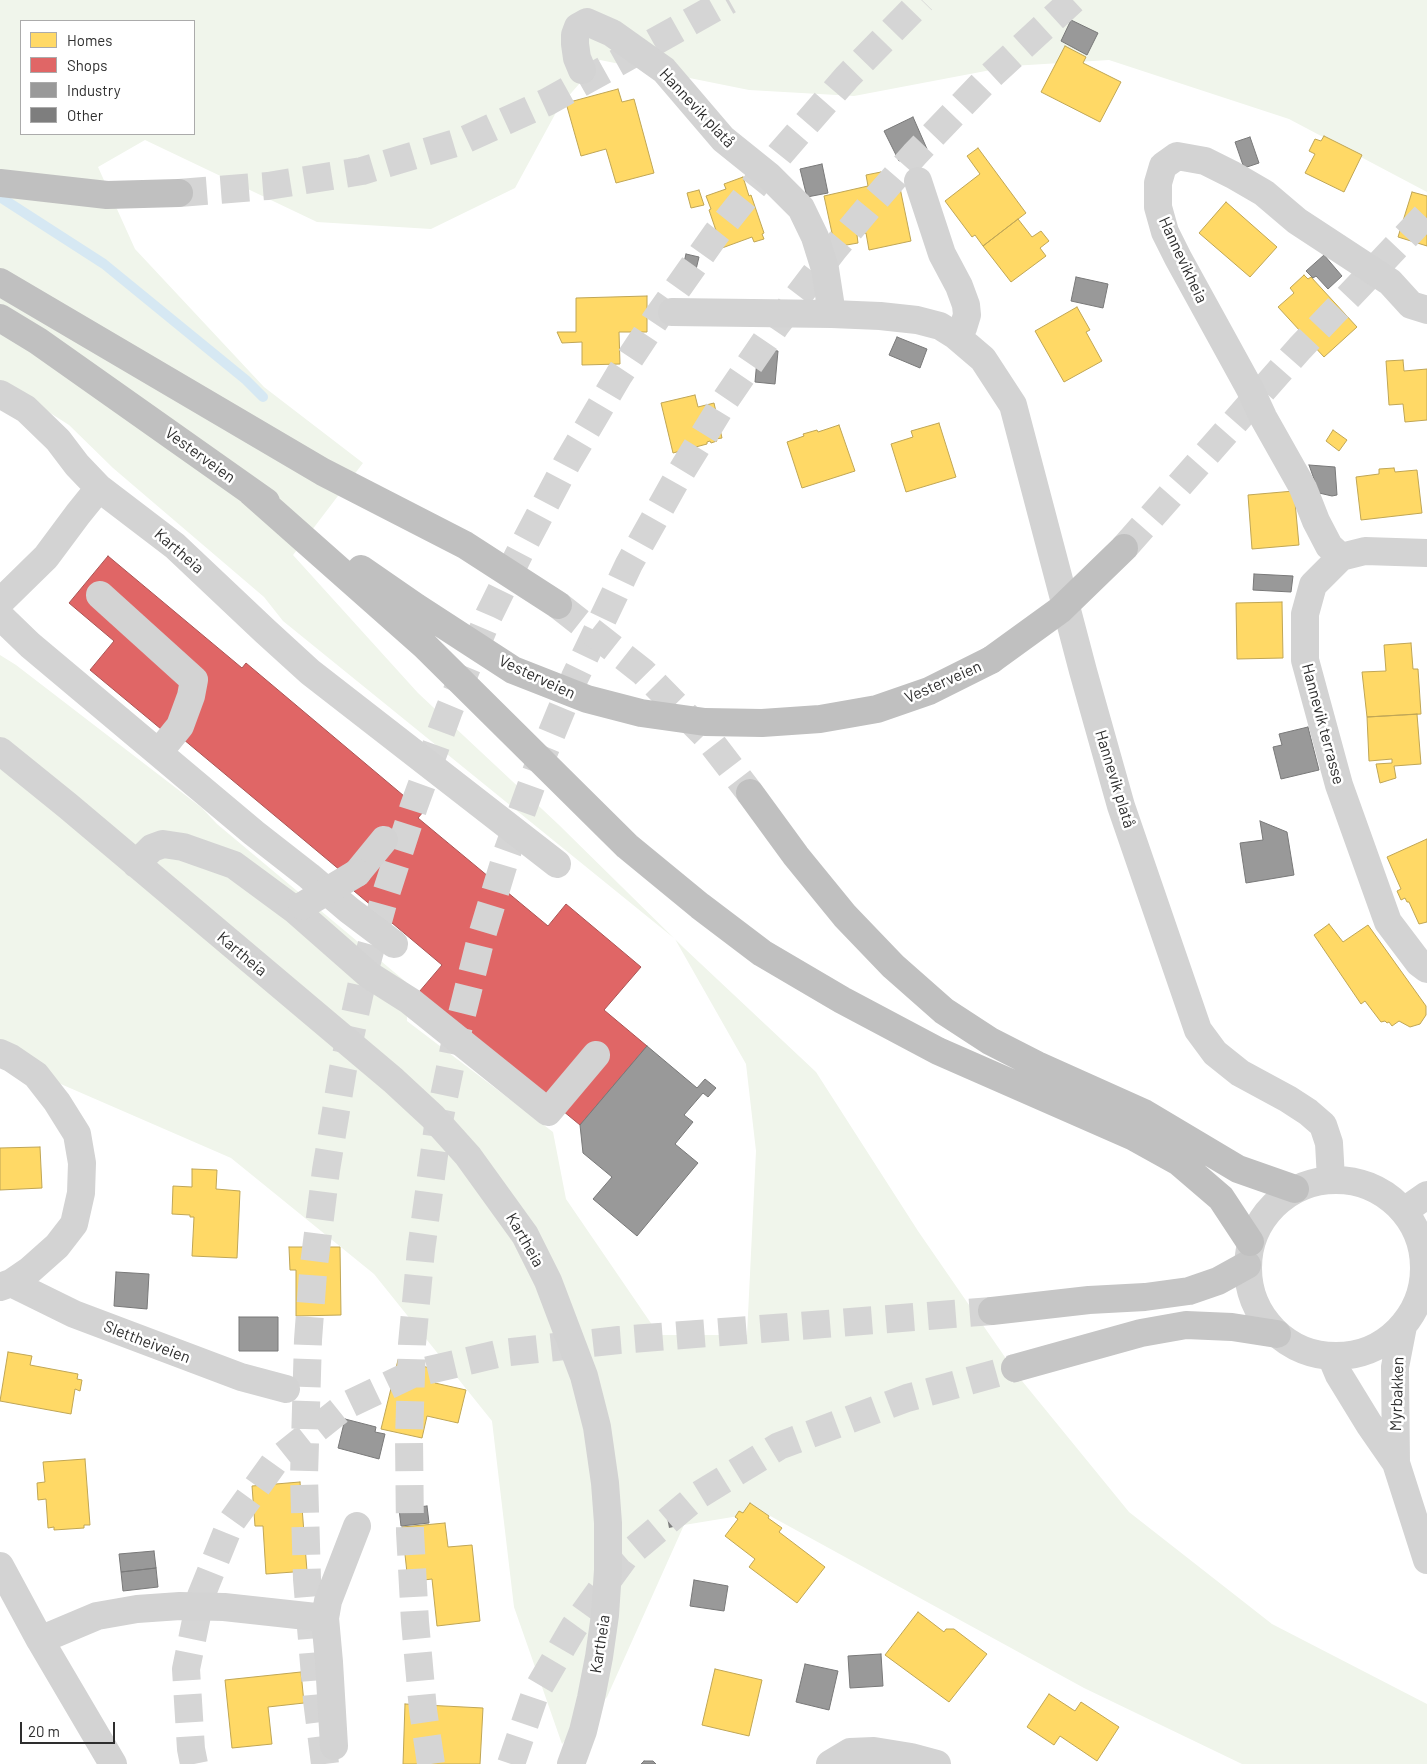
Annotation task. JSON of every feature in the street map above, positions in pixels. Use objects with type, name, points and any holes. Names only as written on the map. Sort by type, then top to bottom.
[{"type":"highway","points":[[0,183],[107,195],[179,193]]},
{"type":"highway","points":[[0,282],[323,472],[465,545],[558,605]]},
{"type":"highway","name":"Vesterveien","points":[[0,318],[38,341],[416,607],[513,670],[587,699],[641,713],[705,722],[762,724],[820,719],[877,709],[929,691],[991,660],[1060,610],[1124,548]]},
{"type":"highway","points":[[251,492],[425,646],[626,846],[700,906],[762,953],[842,1000],[938,1051],[1134,1137],[1179,1162],[1221,1198],[1248,1254]]},
{"type":"highway","points":[[750,793],[796,856],[845,916],[893,966],[944,1011],[990,1041],[1037,1065],[1144,1113],[1238,1169],[1295,1188]]},
{"type":"main road","points":[[992,1311],[1089,1300],[1145,1297],[1189,1291],[1218,1281],[1248,1254]]},
{"type":"main road","points":[[1015,1368],[1141,1333],[1186,1326],[1232,1327],[1277,1334]]},
{"type":"street","name":"Hannevik platå","points":[[582,70],[577,58],[575,44],[578,27],[586,22],[612,33],[664,70],[723,139],[769,176],[801,208],[815,237],[825,269],[832,314]]},
{"type":"street","name":"Hannevikheia","points":[[1341,557],[1329,546],[1303,488],[1178,258],[1166,232],[1158,207],[1158,182],[1162,166],[1177,156],[1205,161],[1233,174],[1264,193],[1297,221],[1390,282],[1419,308]]},
{"type":"street","points":[[918,181],[942,254],[959,286],[966,305],[967,315],[965,322],[963,328],[956,336]]},
{"type":"street","name":"Hannevik platå","points":[[672,312],[832,314],[917,320],[940,326],[956,336],[983,359],[1013,404],[1083,671],[1121,806],[1188,1006],[1198,1030],[1215,1053],[1240,1073],[1288,1099],[1323,1125],[1329,1144],[1331,1179]]},
{"type":"street","name":"Kartheia","points":[[0,394],[26,409],[58,440],[99,488],[175,546],[310,672],[557,864]]},
{"type":"street","points":[[0,602],[46,557],[99,488]]},
{"type":"street","points":[[1341,557],[1365,551],[1427,553]]},
{"type":"street","name":"Hannevik terrasse","points":[[1341,557],[1313,584],[1305,614],[1305,660],[1339,785],[1388,922],[1419,963],[1427,970]]},
{"type":"street","points":[[100,595],[194,680],[191,696],[180,726],[159,752]]},
{"type":"street","points":[[0,616],[30,644],[254,832],[348,910],[394,944]]},
{"type":"street","name":"Kartheia","points":[[0,751],[345,1039],[433,1117],[468,1156],[525,1235],[548,1281],[584,1376],[597,1427],[605,1483],[608,1523],[608,1570],[599,1657],[582,1731],[571,1764]]},
{"type":"street","points":[[298,908],[357,873],[384,840]]},
{"type":"street","points":[[136,864],[152,848],[163,844],[183,846],[234,865],[298,908],[369,975],[410,1001],[548,1112],[596,1055]]},
{"type":"street","name":"Slettheiveien","points":[[0,1053],[36,1075],[57,1102],[77,1134],[82,1163],[81,1193],[74,1224],[57,1246],[30,1270],[6,1285]]},
{"type":"street","points":[[1331,1179],[1358,1181],[1384,1193],[1404,1211],[1417,1233],[1424,1257],[1424,1282],[1416,1306],[1403,1326],[1384,1343],[1361,1353],[1331,1356],[1302,1350],[1277,1334],[1264,1320],[1254,1303],[1248,1284],[1248,1254],[1260,1221],[1275,1202],[1295,1188],[1312,1182],[1331,1179]]},
{"type":"street","points":[[1404,1211],[1427,1195]]},
{"type":"street","name":"Slettheiveien","points":[[6,1285],[74,1314],[241,1377],[286,1389]]},
{"type":"street","name":"Myrbakken","points":[[1396,1463],[1395,1367],[1403,1326]]},
{"type":"street","name":"Myrbakken","points":[[1331,1356],[1339,1375],[1396,1463],[1427,1560]]},
{"type":"street","points":[[334,1746],[325,1618],[328,1601],[357,1526]]},
{"type":"street","points":[[0,1566],[40,1640],[114,1764]]},
{"type":"street","points":[[40,1640],[98,1616],[137,1609],[180,1606],[224,1607],[325,1618]]},
{"type":"street","points":[[830,1764],[850,1752],[874,1751],[911,1757],[937,1764]]},
{"type":"shaded area","points":[[0,0],[1427,0],[1427,192],[1289,119],[1109,60],[1012,66],[854,96],[749,90],[600,60],[559,107],[515,188],[431,229],[317,222],[145,140],[98,167],[135,249],[264,387],[363,463],[293,555],[418,693],[558,824],[674,938],[283,621],[264,597],[113,468],[69,425],[0,381]]},
{"type":"shaded area","points":[[0,655],[16,665],[202,808],[217,824],[406,982],[407,1021],[553,1132],[566,1199],[659,1335],[747,1335],[756,1151],[746,1064],[675,939],[816,1072],[918,1231],[1018,1376],[1129,1512],[1272,1624],[1427,1704],[1427,1764],[1242,1764],[1084,1688],[763,1512],[684,1525],[607,1697],[562,1744],[514,1607],[492,1421],[374,1274],[231,1158],[0,1056]]},
{"type":"building: Homes","points":[[1065,46],[1086,57],[1083,63],[1121,82],[1100,122],[1041,92]]},
{"type":"building: Homes","points":[[618,89],[622,102],[634,99],[654,173],[616,183],[606,149],[581,156],[566,103]]},
{"type":"building: Homes","points":[[1324,136],[1362,155],[1344,192],[1305,173],[1315,154],[1309,151],[1315,139],[1321,141]]},
{"type":"building: Homes","points":[[978,148],[1026,213],[983,246],[975,235],[972,237],[945,201],[980,174],[967,156]]},
{"type":"building: Homes","points":[[881,172],[885,186],[899,183],[911,241],[869,250],[866,233],[857,235],[858,243],[835,247],[824,196],[868,186],[866,175]]},
{"type":"building: Homes","points":[[743,177],[764,233],[762,234],[764,239],[754,242],[752,237],[722,248],[706,196],[726,189],[724,184]]},
{"type":"building: Homes","points":[[699,190],[704,205],[691,208],[687,193]]},
{"type":"building: Homes","points":[[1412,192],[1427,196],[1427,246],[1398,237]]},
{"type":"building: Homes","points":[[1226,202],[1277,247],[1250,277],[1199,233]]},
{"type":"building: Homes","points":[[1018,219],[1032,237],[1041,231],[1049,241],[1040,248],[1046,256],[1011,282],[983,246]]},
{"type":"building: Homes","points":[[1304,275],[1308,279],[1311,277],[1357,327],[1324,357],[1278,307],[1294,293],[1290,288]]},
{"type":"building: Homes","points":[[647,296],[647,332],[619,332],[620,364],[582,365],[582,342],[562,343],[557,332],[576,332],[576,298]]},
{"type":"building: Homes","points":[[1077,307],[1090,330],[1086,332],[1102,361],[1064,382],[1035,331]]},
{"type":"building: Homes","points":[[1403,360],[1404,371],[1427,369],[1427,420],[1405,422],[1403,404],[1389,405],[1386,361]]},
{"type":"building: Homes","points":[[695,395],[698,407],[714,403],[722,438],[716,439],[717,441],[711,443],[710,441],[707,444],[673,453],[661,403]]},
{"type":"building: Homes","points":[[939,423],[956,477],[906,492],[891,444],[913,437],[911,431]]},
{"type":"building: Homes","points":[[839,425],[855,471],[802,488],[787,442],[804,436],[803,434],[817,430],[818,432]]},
{"type":"building: Homes","points":[[1333,430],[1347,440],[1339,451],[1326,441]]},
{"type":"building: Homes","points":[[1394,468],[1395,472],[1417,470],[1422,513],[1361,520],[1356,477],[1379,474],[1379,469]]},
{"type":"building: Homes","points":[[1294,491],[1299,545],[1252,549],[1248,495]]},
{"type":"building: Homes","points":[[1282,602],[1283,658],[1237,659],[1236,603]]},
{"type":"building: Homes","points":[[1411,643],[1413,669],[1418,669],[1421,714],[1367,717],[1362,672],[1386,671],[1384,645]]},
{"type":"building: Homes","points":[[1417,714],[1421,764],[1394,766],[1396,778],[1380,783],[1376,764],[1392,763],[1392,759],[1369,761],[1367,717]]},
{"type":"building: Homes","points":[[1427,839],[1427,922],[1419,924],[1409,902],[1405,898],[1401,900],[1397,891],[1401,889],[1387,857]]},
{"type":"building: Homes","points":[[1329,924],[1343,942],[1368,925],[1426,1006],[1426,1015],[1420,1024],[1410,1027],[1399,1021],[1392,1026],[1389,1022],[1381,1022],[1365,1001],[1361,1004],[1314,935]]},
{"type":"building: Homes","points":[[40,1147],[42,1188],[0,1190],[0,1148]]},
{"type":"building: Homes","points":[[192,1169],[217,1170],[216,1189],[240,1191],[237,1258],[192,1256],[194,1217],[172,1214],[173,1186],[192,1187]]},
{"type":"building: Homes","points":[[289,1247],[340,1247],[341,1315],[296,1316],[296,1270],[290,1270]]},
{"type":"building: Homes","points":[[8,1352],[32,1356],[30,1365],[78,1374],[77,1379],[82,1380],[80,1391],[75,1389],[71,1414],[0,1401]]},
{"type":"building: Homes","points":[[398,1360],[438,1370],[435,1383],[466,1390],[458,1423],[427,1416],[422,1438],[381,1429]]},
{"type":"building: Homes","points":[[85,1459],[90,1525],[84,1525],[84,1528],[54,1530],[54,1527],[48,1528],[46,1499],[38,1500],[37,1483],[45,1482],[43,1462]]},
{"type":"building: Homes","points":[[300,1482],[307,1571],[266,1574],[263,1526],[255,1526],[252,1486]]},
{"type":"building: Homes","points":[[750,1503],[782,1528],[779,1532],[825,1567],[797,1603],[749,1567],[755,1559],[725,1536],[738,1519],[735,1517],[739,1511],[743,1513]]},
{"type":"building: Homes","points":[[445,1523],[448,1547],[472,1545],[480,1621],[437,1626],[432,1579],[408,1582],[402,1527]]},
{"type":"building: Homes","points":[[918,1612],[944,1632],[946,1629],[954,1629],[987,1654],[949,1702],[885,1655]]},
{"type":"building: Homes","points":[[715,1669],[762,1680],[749,1736],[702,1725]]},
{"type":"building: Homes","points":[[301,1672],[304,1703],[268,1707],[272,1744],[232,1748],[225,1680]]},
{"type":"building: Homes","points":[[1049,1694],[1075,1711],[1081,1702],[1119,1727],[1097,1761],[1060,1736],[1054,1745],[1027,1727]]},
{"type":"building: Homes","points":[[405,1704],[483,1708],[480,1764],[403,1764]]},
{"type":"building: Shops","points":[[108,556],[242,668],[246,663],[423,812],[418,818],[548,926],[566,904],[641,967],[604,1010],[647,1046],[580,1125],[419,992],[442,965],[354,891],[359,886],[183,739],[179,744],[90,670],[114,641],[69,603]]},
{"type":"building: Industry","points":[[1071,20],[1098,33],[1087,55],[1061,41]]},
{"type":"building: Industry","points":[[913,117],[927,149],[899,161],[884,131]]},
{"type":"building: Industry","points":[[1250,137],[1259,163],[1244,168],[1235,142]]},
{"type":"building: Industry","points":[[822,164],[828,193],[807,197],[800,169]]},
{"type":"building: Industry","points":[[686,254],[699,257],[693,282],[680,279]]},
{"type":"building: Industry","points":[[1324,255],[1342,276],[1328,289],[1316,276],[1313,278],[1306,271]]},
{"type":"building: Industry","points":[[1076,277],[1108,284],[1103,308],[1071,301]]},
{"type":"building: Industry","points":[[897,337],[927,349],[920,368],[889,355]]},
{"type":"building: Industry","points":[[758,349],[778,351],[775,384],[755,382]]},
{"type":"building: Industry","points":[[1309,465],[1335,467],[1337,495],[1332,496],[1319,493]]},
{"type":"building: Industry","points":[[1254,574],[1293,576],[1291,592],[1253,590]]},
{"type":"building: Industry","points":[[1308,727],[1319,770],[1281,779],[1273,747],[1282,745],[1279,734]]},
{"type":"building: Industry","points":[[1260,821],[1287,832],[1294,875],[1246,883],[1240,843],[1263,840]]},
{"type":"building: Industry","points":[[647,1046],[697,1088],[705,1079],[716,1088],[708,1097],[703,1093],[684,1115],[693,1122],[675,1144],[698,1163],[637,1236],[593,1199],[612,1177],[583,1153],[580,1125]]},
{"type":"building: Industry","points":[[116,1272],[149,1274],[147,1309],[114,1306]]},
{"type":"building: Industry","points":[[239,1317],[278,1317],[278,1351],[239,1351]]},
{"type":"building: Industry","points":[[345,1419],[376,1427],[375,1432],[385,1434],[379,1459],[338,1448]]},
{"type":"building: Industry","points":[[427,1506],[429,1523],[401,1526],[399,1509]]},
{"type":"building: Industry","points":[[154,1551],[156,1568],[121,1572],[119,1554]]},
{"type":"building: Industry","points":[[156,1568],[158,1587],[123,1591],[121,1572]]},
{"type":"building: Industry","points":[[694,1580],[728,1586],[724,1611],[690,1606]]},
{"type":"building: Industry","points":[[881,1654],[883,1686],[850,1688],[848,1656]]},
{"type":"building: Industry","points":[[805,1664],[838,1671],[829,1710],[796,1702]]},
{"type":"building: Industry","points":[[644,1761],[653,1761],[656,1764],[641,1764]]},
{"type":"building: Other","points":[[678,1509],[682,1525],[669,1528],[666,1512]]},
{"type":"waterway","points":[[0,197],[104,264],[246,380],[263,397]]},
{"type":"tunnel","points":[[179,193],[268,186],[362,171],[462,141],[547,102],[729,0]]},
{"type":"tunnel","points":[[325,1764],[317,1700],[307,1579],[304,1477],[308,1340],[313,1273],[326,1170],[343,1069],[365,969],[383,903],[414,806],[449,710],[489,615],[567,463],[619,375],[716,234],[780,154],[847,77],[922,0]]},
{"type":"tunnel","points":[[431,1764],[423,1710],[415,1622],[410,1532],[409,1438],[412,1344],[421,1250],[438,1126],[457,1034],[480,942],[507,853],[539,764],[575,677],[629,564],[675,482],[724,402],[777,324],[834,249],[915,154],[985,81],[1073,0]]},
{"type":"tunnel","points":[[1124,548],[1300,348],[1427,214]]},
{"type":"tunnel","points":[[558,605],[643,672],[707,737],[750,793]]},
{"type":"tunnel","points":[[194,1764],[191,1749],[186,1669],[201,1596],[230,1524],[274,1463],[345,1406],[412,1374],[502,1353],[619,1340],[992,1311]]},
{"type":"tunnel","points":[[511,1764],[535,1694],[574,1627],[624,1558],[697,1496],[779,1446],[907,1398],[1015,1368]]}]
